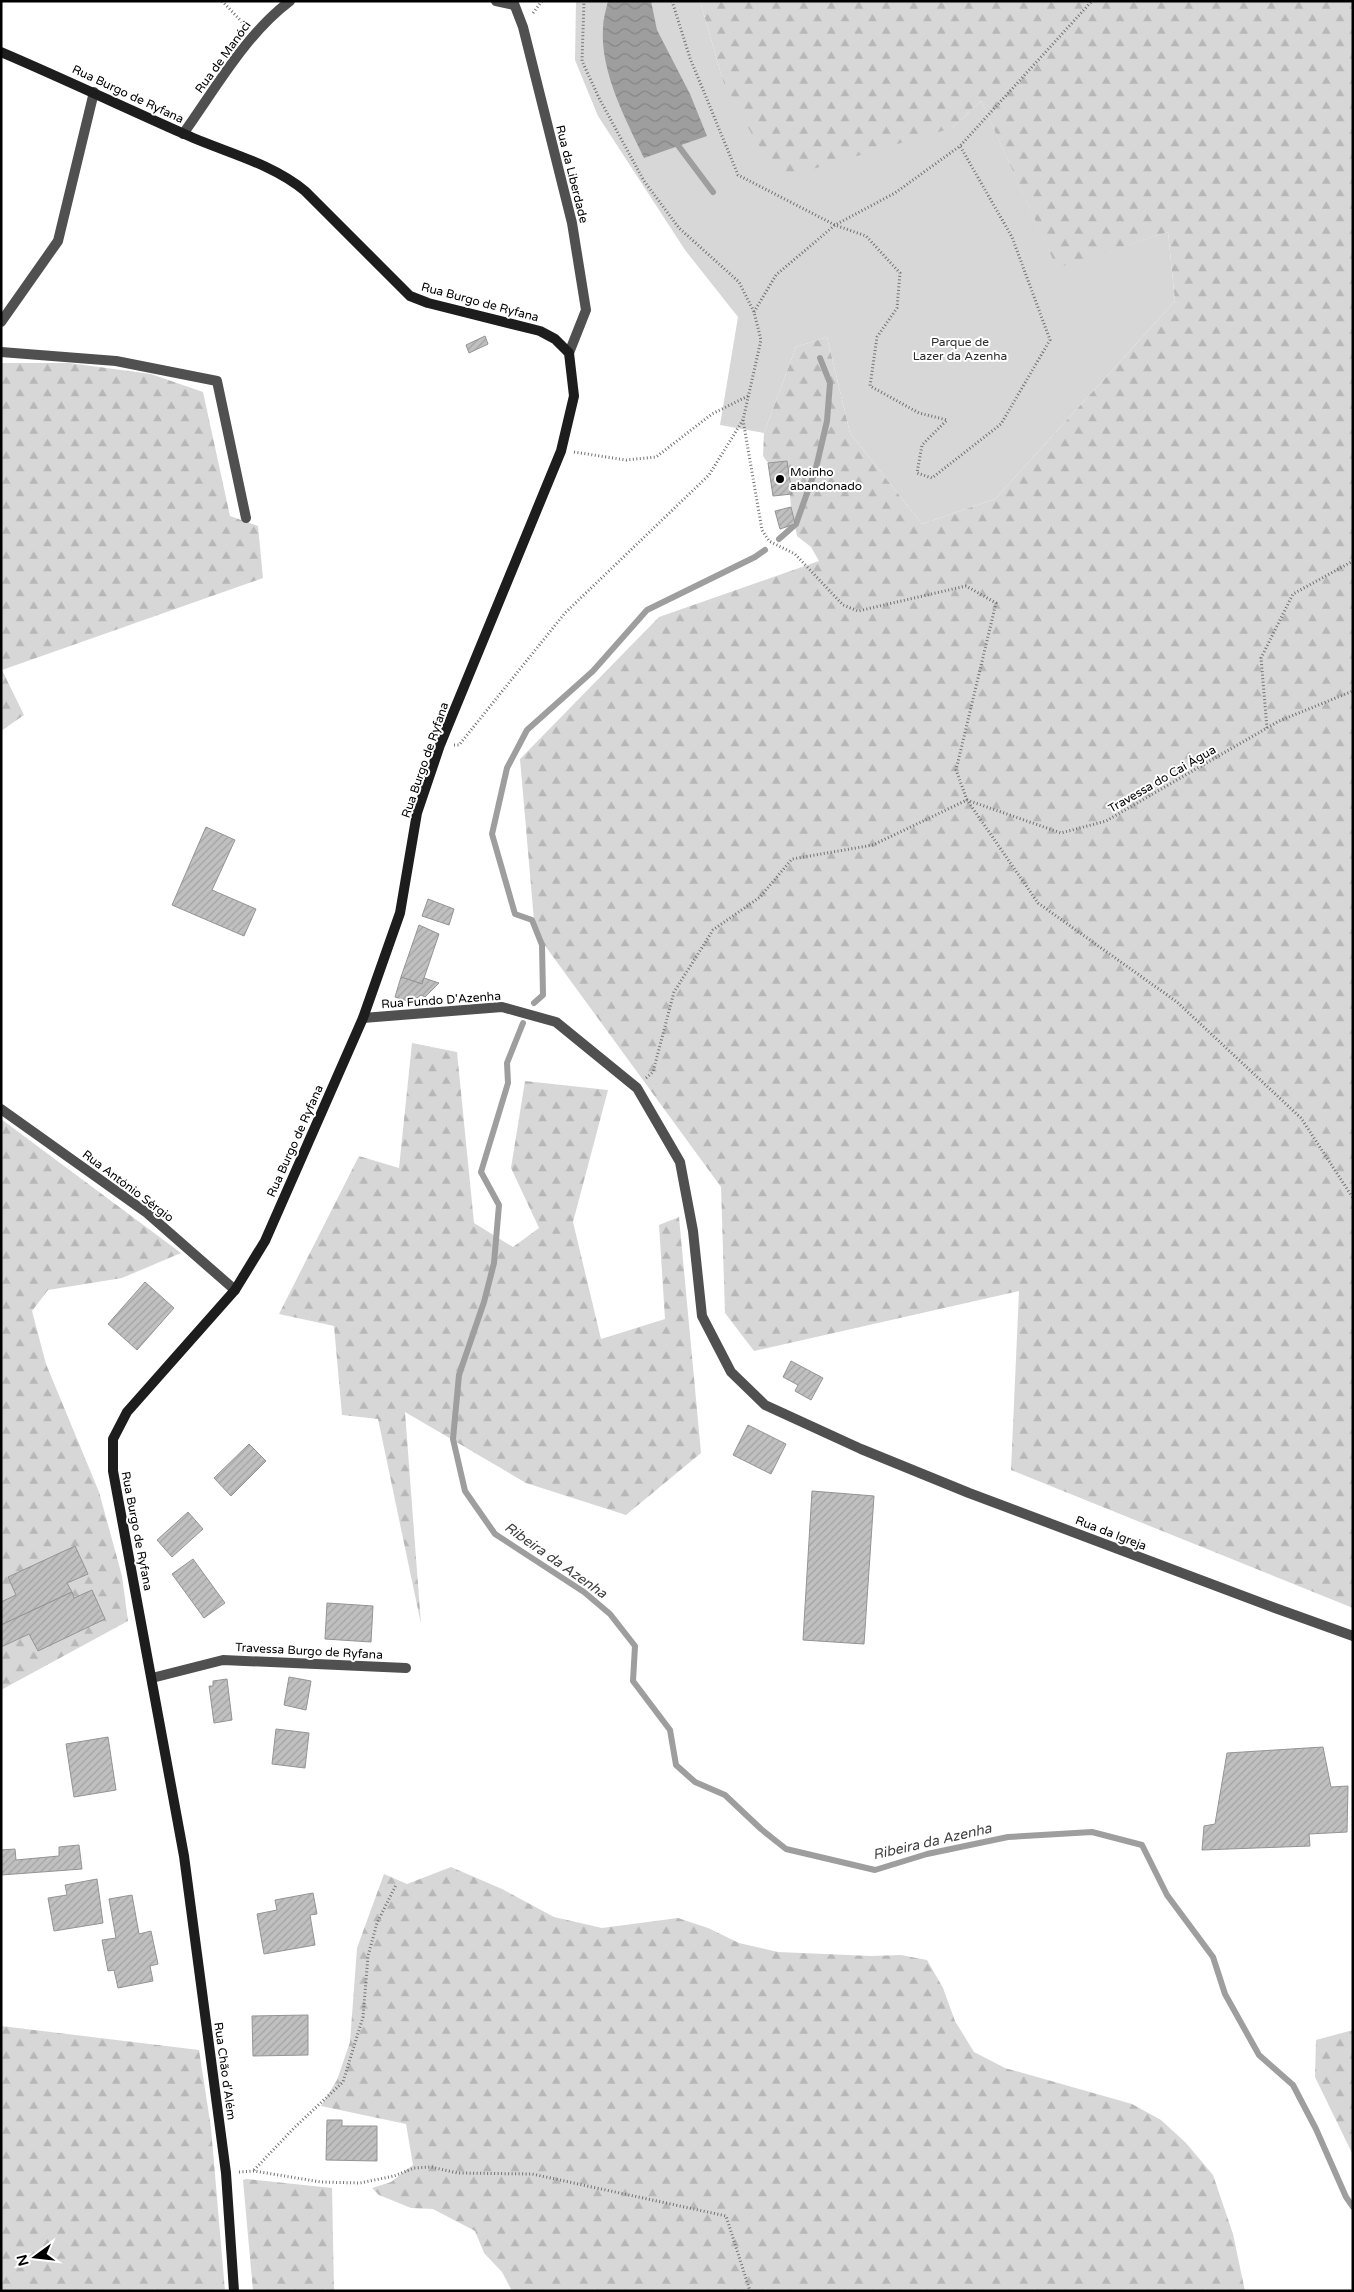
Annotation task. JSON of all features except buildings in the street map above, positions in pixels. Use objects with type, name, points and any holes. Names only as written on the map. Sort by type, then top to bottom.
[{"type":"main road","name":"Rua Burgo de Ryfana","points":[[1,52],[94,92],[183,134],[289,178],[305,191],[410,296],[428,304],[540,331],[555,339],[569,352],[574,396],[561,451],[440,745],[417,813],[400,913],[363,1018],[266,1241],[236,1290],[127,1412],[113,1439],[113,1471],[184,1856]]},
{"type":"main road","name":"Rua Chão d'Além","points":[[184,1856],[226,2173],[234,2291]]},
{"type":"street","name":"Rua de Manóci","points":[[183,134],[254,34],[271,16],[290,1]]},
{"type":"street","points":[[496,1],[513,3]]},
{"type":"street","name":"Rua da Liberdade","points":[[513,3],[523,27],[572,223],[586,310],[569,352]]},
{"type":"street","points":[[1,322],[58,241],[94,92]]},
{"type":"street","points":[[1,352],[116,361],[217,380],[246,518]]},
{"type":"street","name":"Rua Fundo D'Azenha","points":[[363,1018],[502,1007],[556,1022],[635,1087],[680,1162],[693,1231],[702,1316],[731,1372],[764,1405],[862,1449]]},
{"type":"street","name":"Rua António Sérgio","points":[[1,1109],[147,1213],[236,1290]]},
{"type":"street","name":"Rua da Igreja","points":[[862,1449],[969,1493],[1353,1636]]},
{"type":"street","name":"Travessa Burgo de Ryfana","points":[[152,1678],[223,1660],[406,1668]]},
{"type":"path","points":[[222,1],[254,34]]},
{"type":"path","points":[[532,13],[542,1]]},
{"type":"path","points":[[584,1],[582,61],[599,98],[644,181],[679,228],[739,282],[754,312],[761,340],[744,420],[762,530],[769,541],[795,554],[843,605],[858,611],[966,586],[996,603],[956,770],[966,800],[1038,903],[1177,1002],[1301,1118],[1353,1198]]},
{"type":"path","points":[[672,1],[690,58],[738,175],[835,225],[866,236],[900,273],[897,308],[877,337],[870,386],[919,413],[947,420],[922,445],[916,474],[932,478],[1001,424],[1050,340],[1012,237],[960,146]]},
{"type":"path","points":[[754,312],[776,275],[835,225],[895,193],[960,146],[1092,1]]},
{"type":"path","points":[[561,451],[626,460],[656,457],[712,414],[748,396]]},
{"type":"path","points":[[440,745],[459,745],[565,613],[709,475],[744,420]]},
{"type":"path","points":[[1267,728],[1262,658],[1293,594],[1353,562]]},
{"type":"path","name":"Travessa do Cai Água","points":[[966,800],[1061,833],[1106,821],[1267,728],[1353,691]]},
{"type":"path","points":[[635,1087],[653,1072],[674,992],[714,930],[760,897],[792,859],[873,845],[966,800]]},
{"type":"path","points":[[254,2170],[295,2127],[343,2082],[363,2017],[368,1956],[377,1923],[396,1885]]},
{"type":"path","points":[[226,2173],[254,2170],[322,2182],[360,2183],[394,2176],[414,2168],[430,2167],[458,2173],[532,2174],[726,2216],[750,2291]]},
{"type":"green space","name":"Parque de Lazer da Azenha","points":[[576,1],[700,1],[723,81],[952,128],[981,101],[1057,267],[1168,232],[1175,301],[995,499],[922,524],[850,433],[827,337],[796,347],[764,433],[720,425],[738,317],[685,250],[598,116],[575,60]]},
{"type":"green space","points":[[700,1],[1353,1],[1353,1608],[1011,1470],[1019,1291],[754,1351],[725,1313],[721,1187],[535,932],[520,759],[659,617],[819,561],[811,547],[797,536],[791,507],[787,461],[768,463],[763,456],[764,433],[796,347],[827,337],[850,433],[922,524],[995,499],[1175,301],[1168,232],[1057,268],[981,101],[952,128],[782,178],[755,140],[723,81]]},
{"type":"green space","points":[[1,363],[69,363],[151,374],[203,392],[230,516],[258,526],[263,578],[2,670],[24,715],[1,731]]},
{"type":"green space","points":[[412,1043],[457,1052],[474,1223],[513,1247],[539,1228],[511,1168],[525,1081],[608,1090],[573,1222],[601,1339],[665,1319],[659,1225],[679,1217],[701,1453],[626,1515],[526,1483],[405,1412],[421,1624],[378,1419],[342,1415],[334,1326],[279,1314],[359,1156],[399,1168]]},
{"type":"green space","points":[[1,1119],[181,1253],[122,1278],[48,1290],[32,1311],[46,1364],[99,1492],[122,1576],[128,1621],[1,1690]]},
{"type":"green space","points":[[451,1867],[502,1889],[554,1917],[602,1928],[678,1918],[708,1928],[739,1943],[778,1952],[871,1956],[901,1955],[927,1960],[943,1988],[955,2021],[974,2052],[1005,2068],[1132,2104],[1161,2120],[1186,2143],[1213,2175],[1233,2234],[1245,2291],[512,2291],[502,2272],[484,2253],[475,2231],[433,2209],[411,2208],[379,2195],[372,2188],[391,2182],[413,2165],[406,2124],[321,2106],[337,2080],[350,2042],[357,1948],[384,1874],[407,1884]]},
{"type":"green space","points":[[1,2026],[199,2050],[211,2128],[225,2291],[1,2291]]},
{"type":"green space","points":[[1353,2030],[1353,2155],[1315,2077],[1316,2040]]},
{"type":"green space","points":[[243,2180],[332,2188],[334,2291],[253,2291]]},
{"type":"water","points":[[608,1],[651,1],[657,30],[690,94],[707,136],[644,158],[616,95],[606,62],[603,45],[603,25]]},
{"type":"waterway","points":[[674,140],[713,192]]},
{"type":"waterway","points":[[779,539],[796,524],[816,468],[827,421],[830,383],[820,358]]},
{"type":"waterway","name":"Ribeira da Azenha","points":[[534,1003],[543,995],[542,945],[532,920],[515,914],[492,834],[507,768],[527,730],[593,671],[647,610],[755,557],[765,550]]},
{"type":"waterway","name":"Ribeira da Azenha","points":[[523,1023],[507,1063],[508,1083],[481,1172],[499,1205],[494,1263],[484,1302],[459,1375],[453,1439],[465,1491],[495,1534],[584,1592],[610,1614],[635,1646],[633,1681],[670,1730],[676,1765],[695,1782],[725,1795],[761,1829],[786,1849],[875,1870],[927,1854],[1008,1837],[1092,1832],[1142,1845],[1167,1895],[1213,1957],[1225,1994],[1259,2055],[1293,2085],[1316,2129],[1346,2197],[1353,2207]]},
{"type":"place","name":"Moinho abandonado","points":[[780,479]]}]
